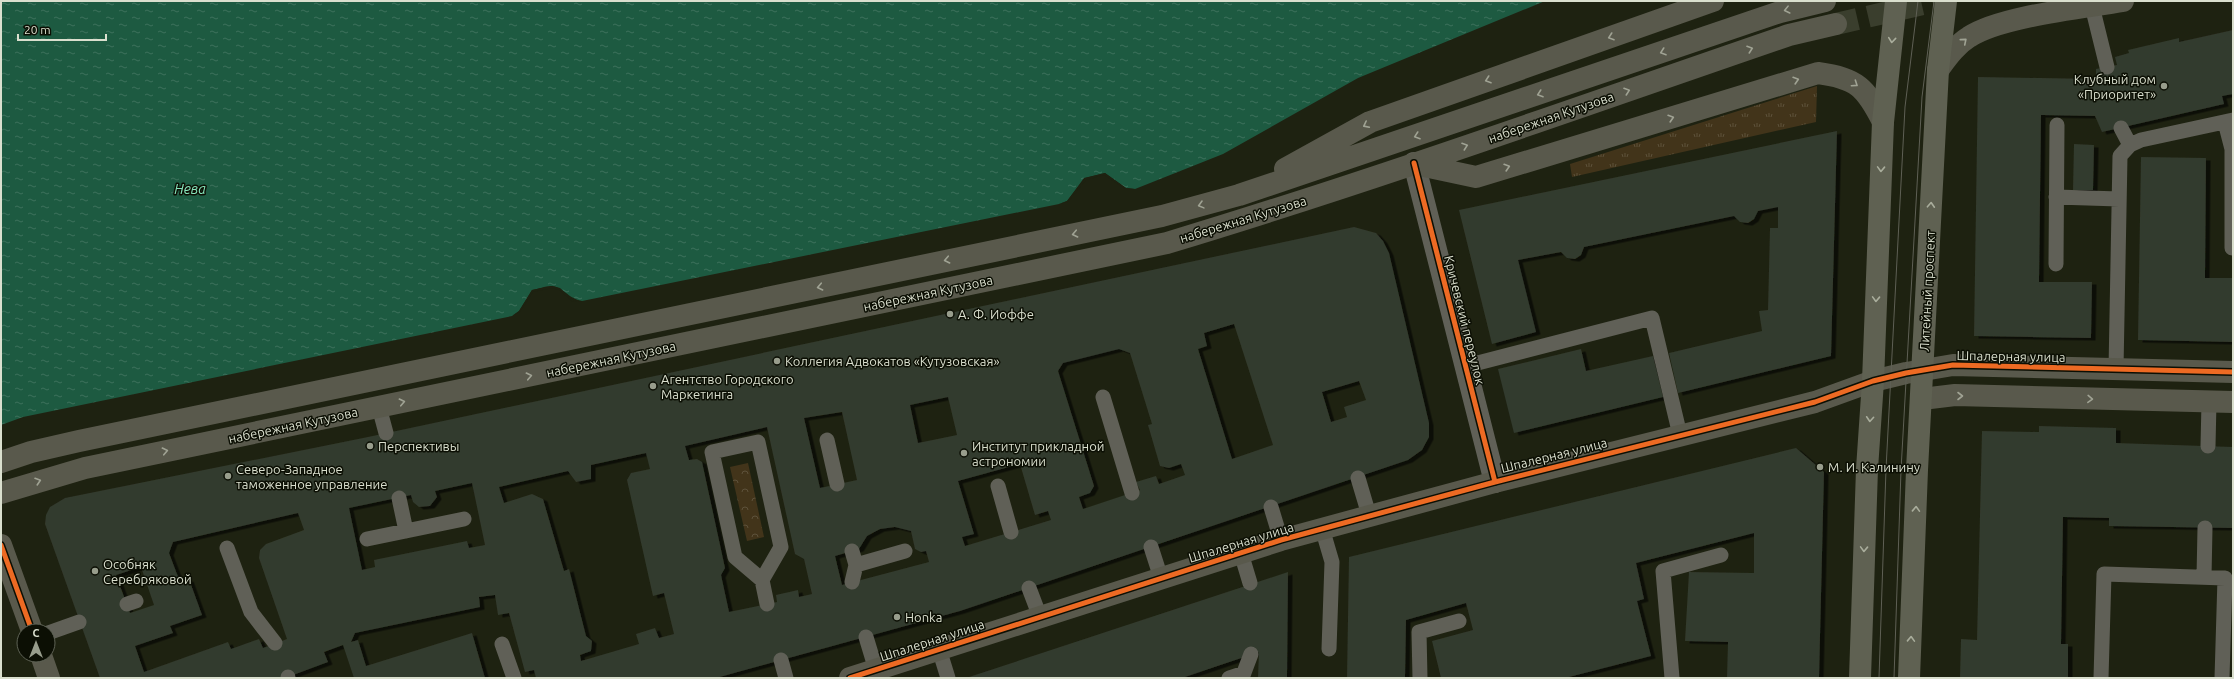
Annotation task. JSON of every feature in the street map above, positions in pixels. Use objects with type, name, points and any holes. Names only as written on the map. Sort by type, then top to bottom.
[{"type":"main road","points":[[1239,194],[1370,122],[1713,1]]},
{"type":"main road","name":"набережная Кутузова","points":[[1,462],[31,452],[87,439],[1162,216],[1239,194],[1780,12],[1824,1]]},
{"type":"main road","points":[[1860,678],[1867,469],[1873,381],[1883,122],[1896,1]]},
{"type":"main road","name":"Литейный проспект","points":[[1909,678],[1938,70],[1946,1]]},
{"type":"main road","points":[[1938,70],[1952,51],[1964,41],[1988,29],[2014,21],[2123,1]]},
{"type":"main road","name":"набережная Кутузова","points":[[1,493],[40,480],[85,468],[1167,243],[1246,219],[1414,164],[1789,36],[1836,24]]},
{"type":"main road","points":[[1414,164],[1476,177],[1818,73],[1842,76],[1857,85],[1870,97],[1883,122]]},
{"type":"main road","name":"Шпалерная улица","points":[[850,678],[1322,528],[1495,482],[1815,402],[1873,381],[1953,365],[2233,372]]},
{"type":"main road","points":[[1922,399],[1955,395],[2233,402]]},
{"type":"main road","points":[[1,545],[29,623]]},
{"type":"main road","points":[[44,663],[49,678]]},
{"type":"street","name":"Кричевский переулок","points":[[1414,164],[1495,482]]},
{"type":"lane","points":[[2092,6],[2107,67]]},
{"type":"lane","points":[[2116,369],[2120,156],[2130,145],[2141,140],[2229,121],[2232,149],[2232,248]]},
{"type":"lane","points":[[2056,264],[2058,125]]},
{"type":"lane","points":[[2121,128],[2130,145]]},
{"type":"lane","points":[[2056,198],[2120,199]]},
{"type":"lane","points":[[1466,366],[1652,318],[1680,435]]},
{"type":"lane","points":[[1103,397],[1132,493]]},
{"type":"lane","points":[[2208,446],[2209,402]]},
{"type":"lane","points":[[380,407],[386,433]]},
{"type":"lane","points":[[827,440],[837,484]]},
{"type":"lane","points":[[762,580],[781,547],[758,442],[712,452],[735,557],[762,580],[767,604]]},
{"type":"lane","points":[[1358,478],[1370,515]]},
{"type":"lane","points":[[998,486],[1011,532]]},
{"type":"lane","points":[[399,498],[406,531]]},
{"type":"lane","points":[[1271,507],[1281,540]]},
{"type":"lane","points":[[367,539],[464,519]]},
{"type":"lane","points":[[1322,528],[1332,562],[1329,649]]},
{"type":"lane","points":[[2204,577],[2205,528]]},
{"type":"lane","points":[[1151,547],[1161,578]]},
{"type":"lane","points":[[227,548],[251,612],[275,643]]},
{"type":"lane","points":[[852,582],[854,558],[905,551]]},
{"type":"lane","points":[[1241,553],[1250,583]]},
{"type":"lane","points":[[1672,678],[1663,571],[1721,555]]},
{"type":"lane","points":[[2101,678],[2104,574],[2225,578],[2222,678]]},
{"type":"lane","points":[[1029,588],[1040,617]]},
{"type":"lane","points":[[1420,678],[1419,632],[1459,621]]},
{"type":"lane","points":[[56,630],[79,622]]},
{"type":"lane","points":[[866,637],[876,670]]},
{"type":"lane","points":[[502,644],[514,678]]},
{"type":"lane","points":[[939,649],[948,678]]},
{"type":"lane","points":[[1228,678],[1243,675],[1251,654]]},
{"type":"lane","points":[[780,660],[786,678]]},
{"type":"green space","points":[[1817,86],[1816,122],[1572,177],[1570,164]]},
{"type":"green space","points":[[748,463],[764,537],[747,541],[730,467]]},
{"type":"water","name":"Нева","points":[[1,1],[1545,1],[1358,78],[1223,154],[1135,189],[1126,188],[1105,173],[1084,178],[1067,201],[1059,204],[582,301],[573,298],[559,288],[546,286],[532,290],[519,311],[512,316],[23,417],[1,425]]},
{"type":"pier","points":[[1105,173],[1126,188],[1135,189],[1125,189],[1104,175],[1086,180],[1068,202],[1059,204],[1067,201],[1085,178]]},
{"type":"pier","points":[[552,286],[560,288],[573,300],[582,301],[573,302],[559,290],[552,288],[533,292],[520,312],[512,316],[519,311],[532,290]]},
{"type":"building","points":[[2233,30],[2233,94],[2222,96],[2224,104],[2102,132],[2095,116],[2041,115],[2039,282],[2092,282],[2091,338],[1974,336],[1978,77],[2096,79],[2096,69],[2117,65],[2115,57],[2129,53],[2128,50],[2179,38],[2179,42]]},
{"type":"building","points":[[1837,131],[1831,356],[1678,393],[1669,353],[1762,331],[1759,311],[1768,310],[1770,228],[1778,228],[1778,207],[1758,211],[1754,219],[1748,223],[1740,222],[1734,216],[1584,247],[1581,255],[1575,259],[1567,258],[1561,252],[1518,260],[1536,332],[1492,344],[1459,210]]},
{"type":"building","points":[[2074,144],[2094,145],[2093,190],[2073,190]]},
{"type":"building","points":[[2141,157],[2206,158],[2205,278],[2233,278],[2233,342],[2138,340]]},
{"type":"building","points":[[1354,227],[1376,233],[1383,241],[1389,253],[1429,423],[1429,437],[1422,450],[1408,460],[960,611],[716,678],[536,678],[534,670],[525,672],[509,613],[498,615],[495,595],[479,597],[480,607],[355,633],[351,642],[358,640],[366,666],[472,633],[485,678],[354,678],[343,645],[324,652],[328,662],[285,678],[100,678],[45,524],[46,515],[50,507],[65,498],[368,437]],"holes":[[[1234,324],[1273,445],[1232,459],[1198,349],[1207,346],[1204,333]],[[1119,349],[1130,353],[1152,424],[1148,425],[1160,466],[1169,468],[1181,464],[1185,475],[1159,484],[1156,476],[1136,482],[1140,490],[1083,509],[1079,497],[1090,493],[1094,486],[1058,371],[1063,363]],[[1359,381],[1366,400],[1344,407],[1347,417],[1331,422],[1322,392]],[[948,397],[957,435],[918,443],[910,405]],[[842,412],[857,480],[820,488],[804,418]],[[767,427],[795,554],[804,559],[812,594],[799,597],[798,590],[776,595],[777,602],[729,612],[721,575],[725,568],[702,462],[697,459],[689,460],[685,446]],[[646,453],[650,469],[631,473],[627,480],[653,596],[664,593],[674,634],[659,638],[655,628],[636,634],[639,644],[581,661],[580,655],[591,651],[592,641],[586,636],[569,569],[564,571],[543,499],[532,494],[504,503],[499,487],[568,471],[576,482],[591,479],[591,465]],[[1020,464],[1035,515],[1048,511],[1051,520],[965,546],[962,537],[974,534],[958,481]],[[472,483],[485,545],[469,548],[467,541],[374,560],[375,567],[362,570],[349,508],[411,495],[413,502],[419,507],[430,506],[437,497],[435,491]],[[298,513],[304,530],[266,544],[260,550],[259,558],[287,639],[263,648],[259,639],[231,649],[228,642],[144,672],[135,646],[173,633],[170,626],[202,615],[189,579],[180,582],[169,553],[173,542]],[[895,527],[911,531],[915,549],[921,552],[926,551],[929,562],[842,585],[835,556],[859,549],[867,536],[880,529]],[[141,567],[154,605],[130,613],[116,575]]]},
{"type":"building","points":[[1581,349],[1586,371],[1653,356],[1663,397],[1514,433],[1498,369]]},
{"type":"building","points":[[2039,426],[2116,428],[2116,443],[2233,447],[2233,528],[2109,526],[2109,518],[2063,517],[2061,644],[2068,644],[2068,678],[1960,678],[1961,639],[1977,640],[1982,431],[2039,432]]},
{"type":"building","points":[[1796,448],[1824,472],[1819,678],[1727,678],[1728,642],[1685,641],[1689,572],[1754,573],[1754,533],[1636,563],[1644,599],[1637,601],[1651,656],[1565,678],[1441,678],[1432,641],[1473,630],[1466,603],[1406,620],[1405,678],[1347,678],[1349,557]]},
{"type":"building","points":[[1288,572],[1287,678],[1258,678],[1259,652],[1182,678],[966,678]]},
{"type":"tunnel","points":[[1836,24],[1936,1]]},
{"type":"tram line","points":[[1879,678],[1886,469],[1905,107],[1918,1]]},
{"type":"tram line","points":[[1894,678],[1901,470],[1922,97],[1934,1]]},
{"type":"cycle path","points":[[1414,163],[1495,482]]},
{"type":"cycle path","points":[[850,678],[1281,540],[1495,482],[1815,402],[1873,381],[1906,373],[1953,365],[2233,372]]},
{"type":"cycle path","points":[[1,545],[29,623]]},
{"type":"place","name":"Клубный дом «Приоритет»","points":[[2164,86]]},
{"type":"place","name":"А. Ф. Иоффе","points":[[950,314]]},
{"type":"place","name":"Коллегия Адвокатов «Кутузовская»","points":[[777,361]]},
{"type":"place","name":"Агентство Городского Маркетинга","points":[[653,386]]},
{"type":"place","name":"Перспективы","points":[[370,446]]},
{"type":"place","name":"Институт прикладной астрономии","points":[[964,453]]},
{"type":"place","name":"М. И. Калинину","points":[[1820,467]]},
{"type":"place","name":"Северо-Западное таможенное управление","points":[[228,476]]},
{"type":"place","name":"Особняк Серебряковой","points":[[95,571]]},
{"type":"place","name":"Honka","points":[[897,617]]}]
